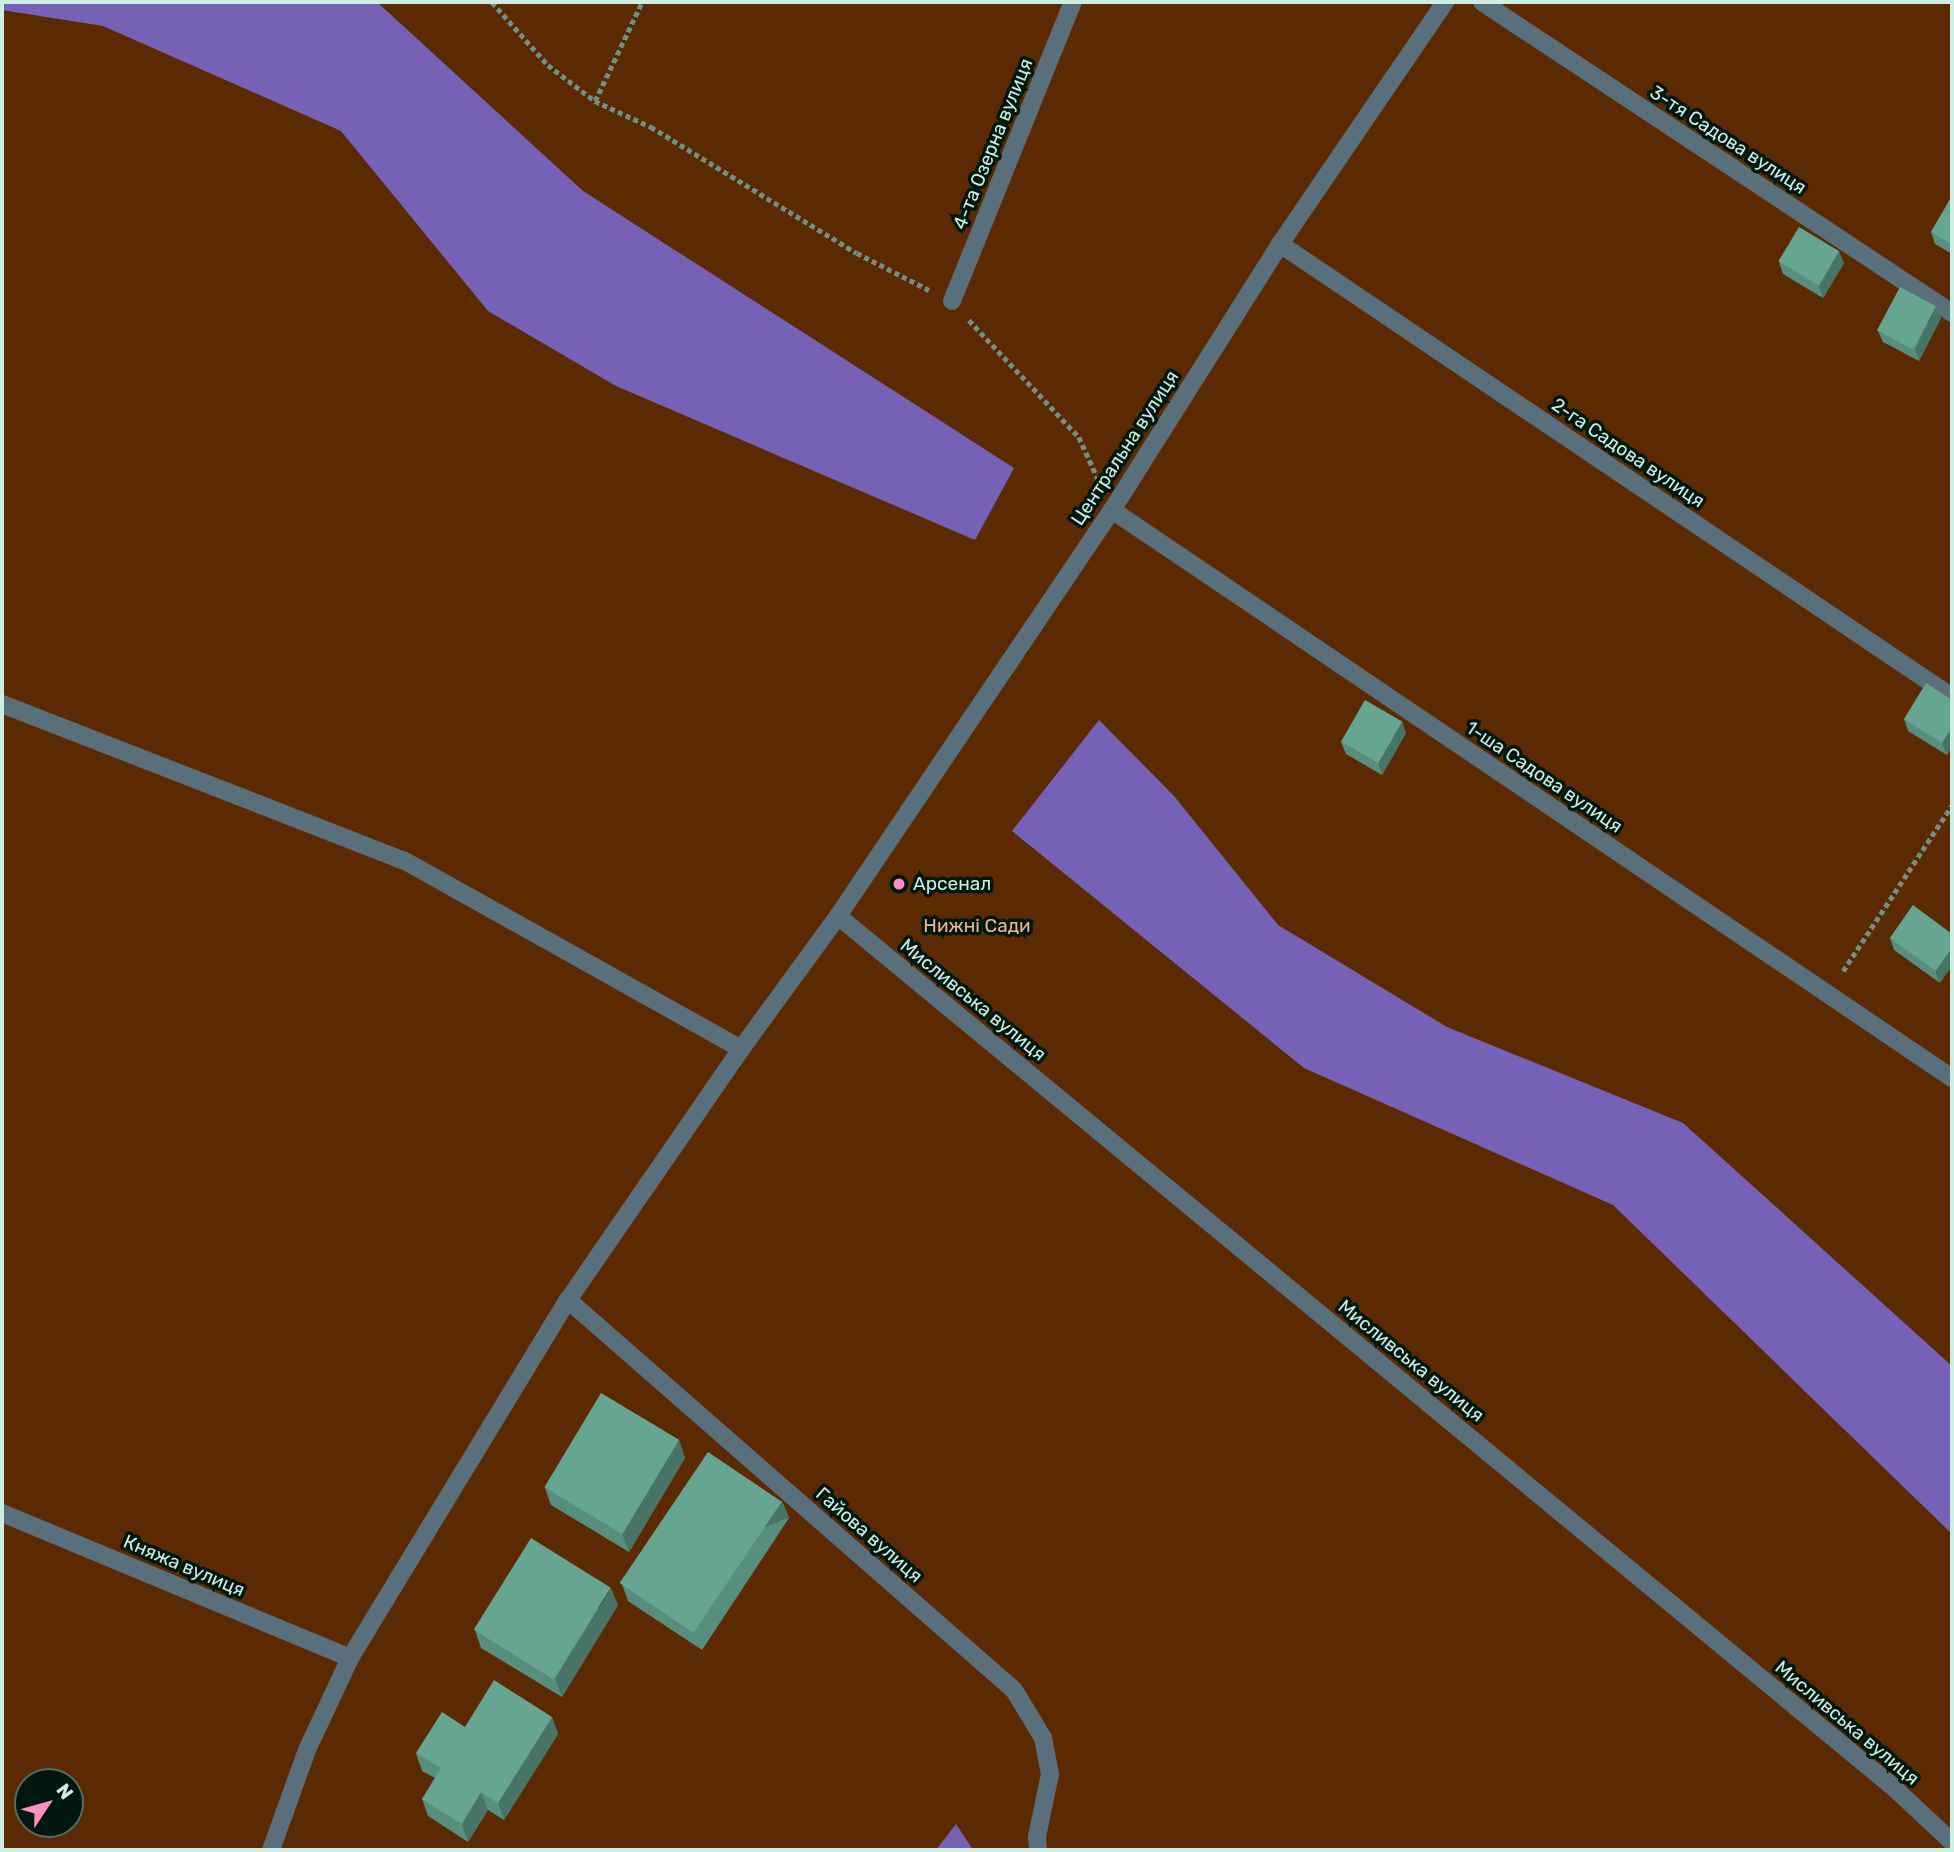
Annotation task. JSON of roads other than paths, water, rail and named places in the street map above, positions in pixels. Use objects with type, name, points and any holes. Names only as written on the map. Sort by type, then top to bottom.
[{"type":"street","name":"4-та Озерна вулиця","points":[[952,301],[1073,2]]},
{"type":"street","name":"Центральна вулиця","points":[[271,1850],[275,1829],[307,1750],[350,1658],[568,1300],[741,1049],[838,916],[1112,510],[1280,244],[1446,2]]},
{"type":"street","name":"3-тя Садова вулиця","points":[[1482,2],[1952,313]]},
{"type":"street","name":"2-га Садова вулиця","points":[[1280,244],[1952,697]]},
{"type":"street","name":"1-ша Садова вулиця","points":[[1112,510],[1952,1078]]},
{"type":"street","points":[[2,704],[405,861],[741,1049]]},
{"type":"street","name":"Мисливська вулиця","points":[[838,916],[1881,1777],[1952,1842]]},
{"type":"street","name":"Гайова вулиця","points":[[568,1300],[1014,1690],[1043,1738],[1049,1774],[1037,1837],[1038,1850]]},
{"type":"street","name":"Княжа вулиця","points":[[2,1513],[350,1658]]},
{"type":"place","name":"Арсенал","points":[[899,884]]},
{"type":"park label","name":"Нижні Сади","points":[[977,926]]}]
